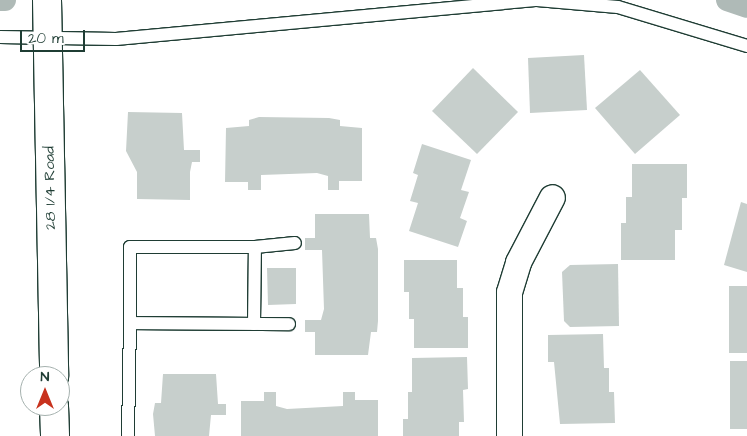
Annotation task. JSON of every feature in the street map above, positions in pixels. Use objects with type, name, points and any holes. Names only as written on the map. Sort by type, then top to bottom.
[{"type":"main road","name":"28 1/4 Road","points":[[47,0],[54,366]]},
{"type":"main road","points":[[54,416],[55,436]]},
{"type":"street","points":[[509,436],[509,292],[518,262],[552,197]]},
{"type":"lane","points":[[0,37],[48,33],[116,39],[536,0],[618,7],[747,46]]},
{"type":"lane","points":[[128,436],[130,247],[255,247],[295,243]]},
{"type":"lane","points":[[254,324],[255,247]]},
{"type":"lane","points":[[130,323],[289,324]]},
{"type":"building","points":[[584,55],[587,110],[530,113],[528,58]]},
{"type":"building","points":[[473,68],[518,112],[477,154],[432,111]]},
{"type":"building","points":[[640,70],[680,115],[635,154],[595,108]]},
{"type":"building","points":[[128,112],[182,113],[184,150],[200,150],[200,162],[192,162],[190,172],[190,200],[137,199],[137,172],[126,151]]},
{"type":"building","points":[[259,117],[329,118],[340,120],[340,126],[362,128],[362,181],[339,181],[339,190],[328,190],[328,176],[317,173],[261,175],[261,190],[248,190],[248,182],[225,182],[226,128],[249,126],[249,120]]},
{"type":"building","points":[[422,144],[471,160],[461,190],[469,192],[460,218],[467,221],[458,247],[409,231],[418,203],[410,201],[418,175],[413,173]]},
{"type":"building","points":[[632,164],[687,164],[687,198],[682,198],[682,230],[675,230],[675,260],[621,260],[621,223],[626,223],[626,197],[632,197]]},
{"type":"building","points":[[741,202],[747,204],[747,272],[724,265]]},
{"type":"building","points":[[315,214],[369,214],[370,238],[376,238],[378,249],[378,321],[377,332],[371,332],[368,355],[315,355],[315,332],[305,332],[305,320],[321,320],[324,309],[322,250],[305,250],[305,238],[315,238]]},
{"type":"building","points":[[404,260],[457,260],[457,288],[463,288],[463,317],[468,317],[468,348],[414,348],[414,319],[409,319],[409,292],[404,292]]},
{"type":"building","points":[[618,264],[619,326],[570,327],[564,321],[562,272],[570,265]]},
{"type":"building","points":[[267,268],[296,268],[296,304],[268,305]]},
{"type":"building","points":[[729,286],[747,286],[747,353],[729,353]]},
{"type":"building","points":[[603,334],[604,368],[609,368],[609,392],[614,392],[615,423],[560,424],[554,362],[548,362],[548,335]]},
{"type":"building","points":[[467,357],[468,389],[463,390],[464,422],[459,422],[459,436],[403,436],[403,419],[408,419],[408,392],[412,392],[412,358]]},
{"type":"building","points":[[730,361],[747,361],[747,429],[730,429]]},
{"type":"building","points":[[163,374],[216,374],[218,404],[226,404],[226,415],[211,415],[209,436],[155,436],[153,414],[155,403],[161,403]]},
{"type":"building","points":[[264,392],[276,392],[276,406],[287,409],[343,406],[343,392],[355,392],[355,400],[378,400],[378,436],[241,436],[241,401],[264,401]]},
{"type":"waterway","points":[[0,0],[5,0]]},
{"type":"waterway","points":[[727,0],[747,7]]}]
